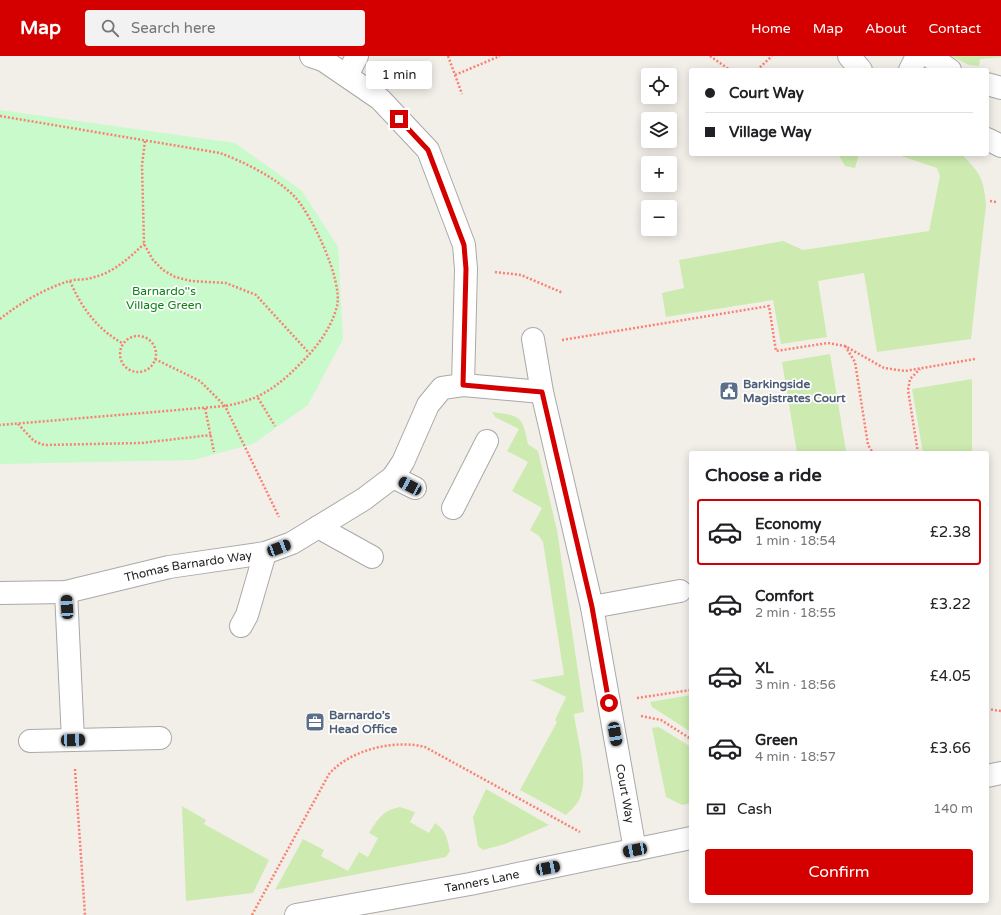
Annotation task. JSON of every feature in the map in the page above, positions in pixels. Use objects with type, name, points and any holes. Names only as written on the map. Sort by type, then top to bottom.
[{"type":"street","points":[[311,56],[323,60],[380,99],[428,150],[464,245],[466,269],[463,385]]},
{"type":"street","points":[[347,76],[357,56]]},
{"type":"street","points":[[849,56],[859,68]]},
{"type":"street","points":[[911,68],[917,56]]},
{"type":"street","points":[[929,56],[947,68]]},
{"type":"street","points":[[989,85],[1001,88]]},
{"type":"street","points":[[989,140],[1001,146]]},
{"type":"street","name":"Court Way","points":[[533,342],[542,392],[592,607],[611,712],[627,851]]},
{"type":"street","name":"Thomas Barnardo Way","points":[[0,593],[66,592],[168,567],[265,553],[292,543],[364,499],[393,476],[403,462],[428,405],[442,388],[463,385],[542,392]]},
{"type":"street","points":[[453,508],[487,441]]},
{"type":"street","points":[[393,476],[415,488]]},
{"type":"street","points":[[318,527],[372,557]]},
{"type":"street","points":[[240,626],[247,615],[265,553]]},
{"type":"street","points":[[592,607],[680,591]]},
{"type":"street","points":[[66,592],[73,740]]},
{"type":"street","points":[[30,742],[160,738]]},
{"type":"street","points":[[989,776],[1001,773]]},
{"type":"street","name":"Tanners Lane","points":[[298,915],[470,884],[689,838]]},
{"type":"path","points":[[448,56],[462,94]]},
{"type":"path","points":[[455,74],[500,56]]},
{"type":"path","points":[[710,56],[727,68]]},
{"type":"path","points":[[759,68],[772,56]]},
{"type":"path","points":[[0,116],[220,153],[246,163],[269,177],[295,197],[317,233],[334,271],[337,304],[327,333],[310,354],[288,376],[258,398],[226,406],[0,425]]},
{"type":"path","points":[[145,140],[142,165],[144,244],[153,260],[163,270],[175,277],[191,281],[226,283],[256,295],[310,354]]},
{"type":"path","points":[[990,201],[996,202]]},
{"type":"path","points":[[0,319],[18,305],[70,281],[91,278],[112,271],[130,258],[144,244]]},
{"type":"path","points":[[466,269],[521,275],[563,293]]},
{"type":"path","points":[[70,281],[76,295],[96,322],[111,336],[122,343]]},
{"type":"path","points":[[533,342],[769,306],[776,351],[828,342],[845,346],[884,368],[905,371],[975,359]]},
{"type":"path","points":[[132,336],[143,336],[148,338],[155,347],[156,359],[153,365],[142,372],[129,370],[124,366],[119,355],[122,343],[132,336]]},
{"type":"path","points":[[845,346],[855,362],[868,445],[872,451]]},
{"type":"path","points":[[156,359],[200,381],[226,406],[292,543]]},
{"type":"path","points":[[918,451],[908,390],[910,379],[921,369]]},
{"type":"path","points":[[258,398],[275,426]]},
{"type":"path","points":[[206,408],[214,452]]},
{"type":"path","points":[[17,424],[34,441],[44,445],[141,443],[211,435]]},
{"type":"path","points":[[611,712],[689,691]]},
{"type":"path","points":[[989,709],[1001,711]]},
{"type":"path","points":[[611,712],[651,716],[661,720],[689,738]]},
{"type":"path","points":[[73,740],[85,915]]},
{"type":"path","points":[[252,915],[329,774],[338,764],[350,756],[396,744],[411,744],[425,747],[627,851]]},
{"type":"green space","points":[[951,56],[1001,57],[980,59],[979,66],[969,65]]},
{"type":"green space","name":"Barnardo''s Village Green","points":[[0,110],[235,143],[302,191],[338,247],[343,339],[308,405],[253,444],[193,460],[0,464]]},
{"type":"green space","points":[[839,156],[858,156],[855,168],[845,166]]},
{"type":"green space","points":[[901,156],[963,156],[977,171],[984,189],[986,205],[971,339],[877,352],[864,273],[818,281],[827,337],[781,344],[773,300],[666,317],[662,293],[684,288],[679,260],[783,241],[803,250],[929,231],[940,176],[937,168]]},
{"type":"green space","points":[[830,354],[846,451],[797,451],[782,362]]},
{"type":"green space","points":[[972,379],[972,451],[923,451],[912,389]]},
{"type":"green space","points":[[492,412],[515,416],[519,419],[524,427],[528,444],[538,451],[557,530],[584,712],[574,714],[583,766],[583,786],[579,801],[566,815],[520,790],[557,722],[555,720],[566,697],[531,680],[564,675],[543,542],[539,536],[530,530],[542,508],[512,491],[528,462],[507,451],[519,429],[495,417]]},
{"type":"green space","points":[[689,695],[689,731],[652,707],[650,702]]},
{"type":"green space","points":[[659,727],[689,746],[689,803],[682,805],[666,797],[652,728]]},
{"type":"green space","points":[[486,789],[549,825],[505,844],[483,850],[478,846],[473,817]]},
{"type":"green space","points":[[182,806],[206,820],[204,824],[269,860],[253,893],[186,901]]},
{"type":"green space","points":[[400,807],[415,812],[410,822],[429,833],[435,823],[442,828],[447,838],[450,851],[446,857],[275,890],[303,839],[324,850],[321,856],[348,871],[359,852],[368,857],[378,838],[369,833],[378,819],[389,810]]},
{"type":"place","name":"Barkingside Magistrates Court","points":[[729,391]]},
{"type":"place","name":"Barnardo’s Head Office","points":[[315,722]]},
{"type":"route","points":[[399,119],[428,150],[464,245],[466,269],[463,385],[542,392],[592,607],[609,703]]}]
